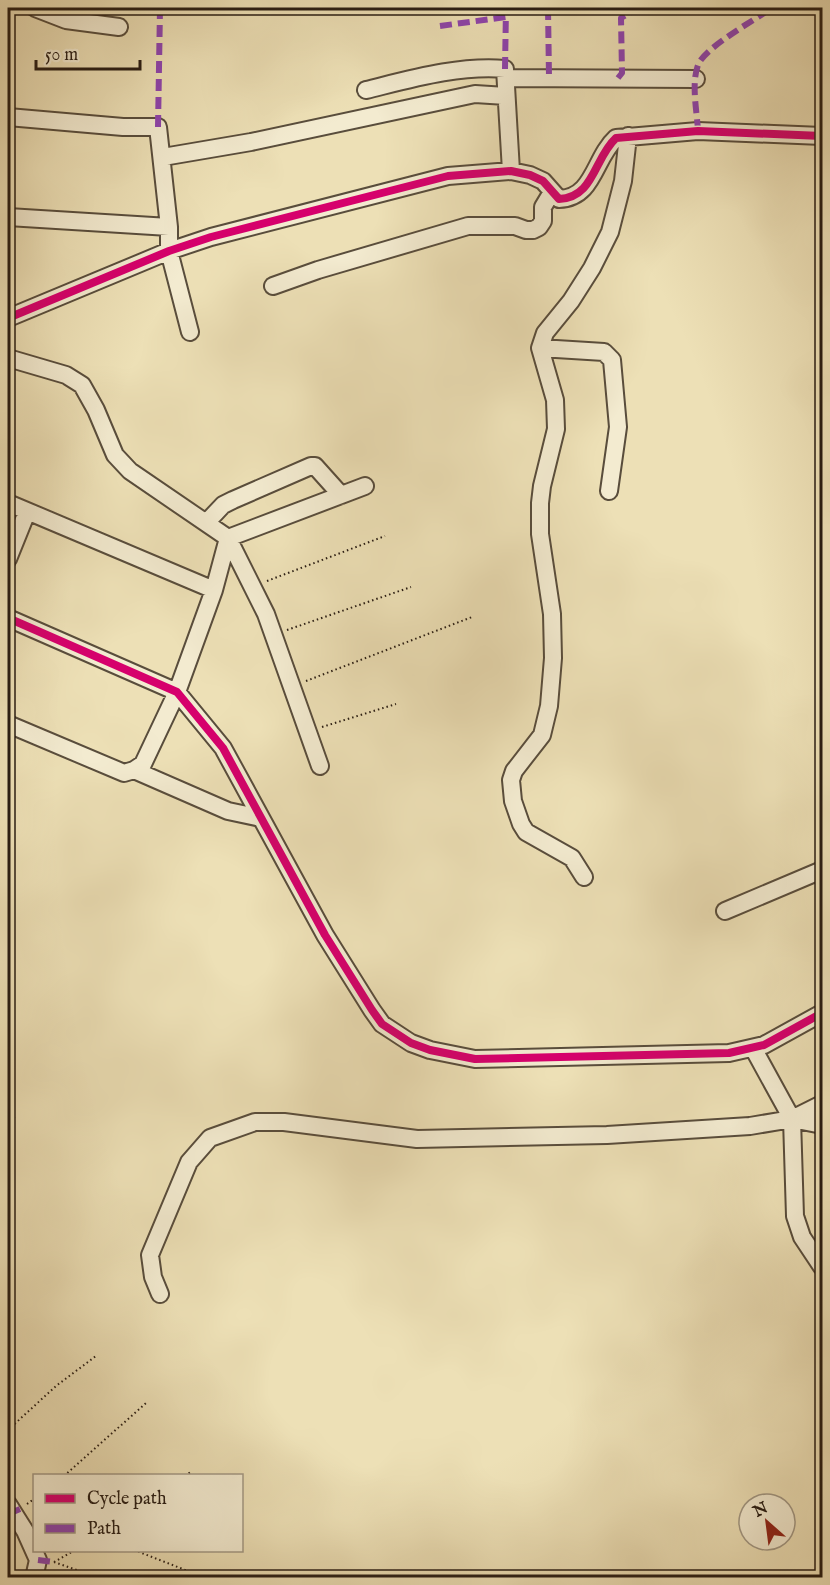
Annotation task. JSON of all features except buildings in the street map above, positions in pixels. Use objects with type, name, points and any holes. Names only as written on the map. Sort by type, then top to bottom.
[{"type":"street","points":[[35,8],[66,20],[119,27]]},
{"type":"street","points":[[366,90],[435,73],[505,69],[511,171]]},
{"type":"street","points":[[506,78],[696,80]]},
{"type":"street","points":[[163,157],[251,142],[475,94],[506,96]]},
{"type":"street","points":[[8,117],[123,127],[158,127],[163,157],[169,251],[190,333]]},
{"type":"street","points":[[8,317],[169,251],[222,234],[448,176],[511,171],[530,174],[543,181],[559,199],[567,199],[584,190],[608,145],[616,138],[698,131],[822,136]]},
{"type":"street","points":[[584,877],[572,858],[526,832],[520,824],[513,801],[511,780],[514,771],[542,735],[549,706],[553,658],[552,614],[540,534],[540,503],[556,429],[555,400],[540,348],[545,333],[592,268],[610,232],[623,182],[628,136]]},
{"type":"street","points":[[273,286],[318,270],[468,226],[515,226],[533,231],[543,221],[543,207],[552,192]]},
{"type":"street","points":[[8,217],[169,227]]},
{"type":"street","points":[[540,348],[604,352],[612,360],[618,427],[609,491]]},
{"type":"street","points":[[8,358],[66,375],[82,385],[96,410],[115,455],[130,471],[228,538],[266,614],[320,766]]},
{"type":"street","points":[[206,523],[232,500],[311,466],[315,466],[341,495]]},
{"type":"street","points":[[228,538],[365,486]]},
{"type":"street","points":[[8,503],[214,590]]},
{"type":"street","points":[[8,559],[27,512]]},
{"type":"street","points":[[8,724],[124,773],[143,764],[177,692],[214,590],[228,538]]},
{"type":"street","points":[[8,618],[177,692],[223,748],[325,935],[372,1010],[382,1024],[411,1043],[430,1050],[475,1059],[729,1053],[753,1048],[774,1040],[822,1013]]},
{"type":"street","points":[[134,770],[228,811],[261,818]]},
{"type":"street","points":[[724,911],[822,870]]},
{"type":"street","points":[[753,1048],[792,1119],[795,1216],[802,1237],[822,1267]]},
{"type":"street","points":[[160,1294],[153,1277],[150,1255],[189,1162],[210,1138],[255,1122],[284,1122],[417,1139],[607,1136],[720,1129],[792,1119],[822,1104]]},
{"type":"street","points":[[792,1119],[822,1125]]},
{"type":"street","points":[[8,1504],[33,1549]]},
{"type":"street","points":[[34,1552],[38,1560],[34,1578]]},
{"type":"path","points":[[253,586],[385,537]]},
{"type":"path","points":[[273,635],[411,587]]},
{"type":"path","points":[[293,686],[472,616]]},
{"type":"path","points":[[308,732],[396,704]]},
{"type":"path","points":[[8,1125],[16,1115]]},
{"type":"path","points":[[8,1266],[15,1263]]},
{"type":"path","points":[[8,1430],[56,1386],[96,1356]]},
{"type":"path","points":[[66,1474],[146,1403]]},
{"type":"path","points":[[188,1474],[192,1471]]},
{"type":"path","points":[[73,1552],[54,1562],[99,1578]]},
{"type":"path","points":[[137,1552],[207,1578]]},
{"type":"marked path","points":[[158,127],[160,8]]},
{"type":"marked path","points":[[505,69],[506,8]]},
{"type":"marked path","points":[[548,8],[549,77]]},
{"type":"marked path","points":[[618,78],[622,73],[621,18],[638,8]]},
{"type":"marked path","points":[[698,131],[695,89],[696,72],[702,58],[720,42],[772,8]]},
{"type":"marked path","points":[[440,26],[506,17]]},
{"type":"marked path","points":[[13,1512],[20,1509]]},
{"type":"marked path","points":[[38,1560],[54,1562]]},
{"type":"cycle path","points":[[8,318],[169,251],[211,237],[448,176],[511,171],[530,175],[543,181],[559,199],[571,197],[587,185],[616,138],[698,131],[822,136]]},
{"type":"cycle path","points":[[8,618],[177,692],[223,748],[325,935],[372,1010],[382,1024],[411,1043],[430,1050],[475,1059],[729,1053],[764,1045],[822,1013]]}]
